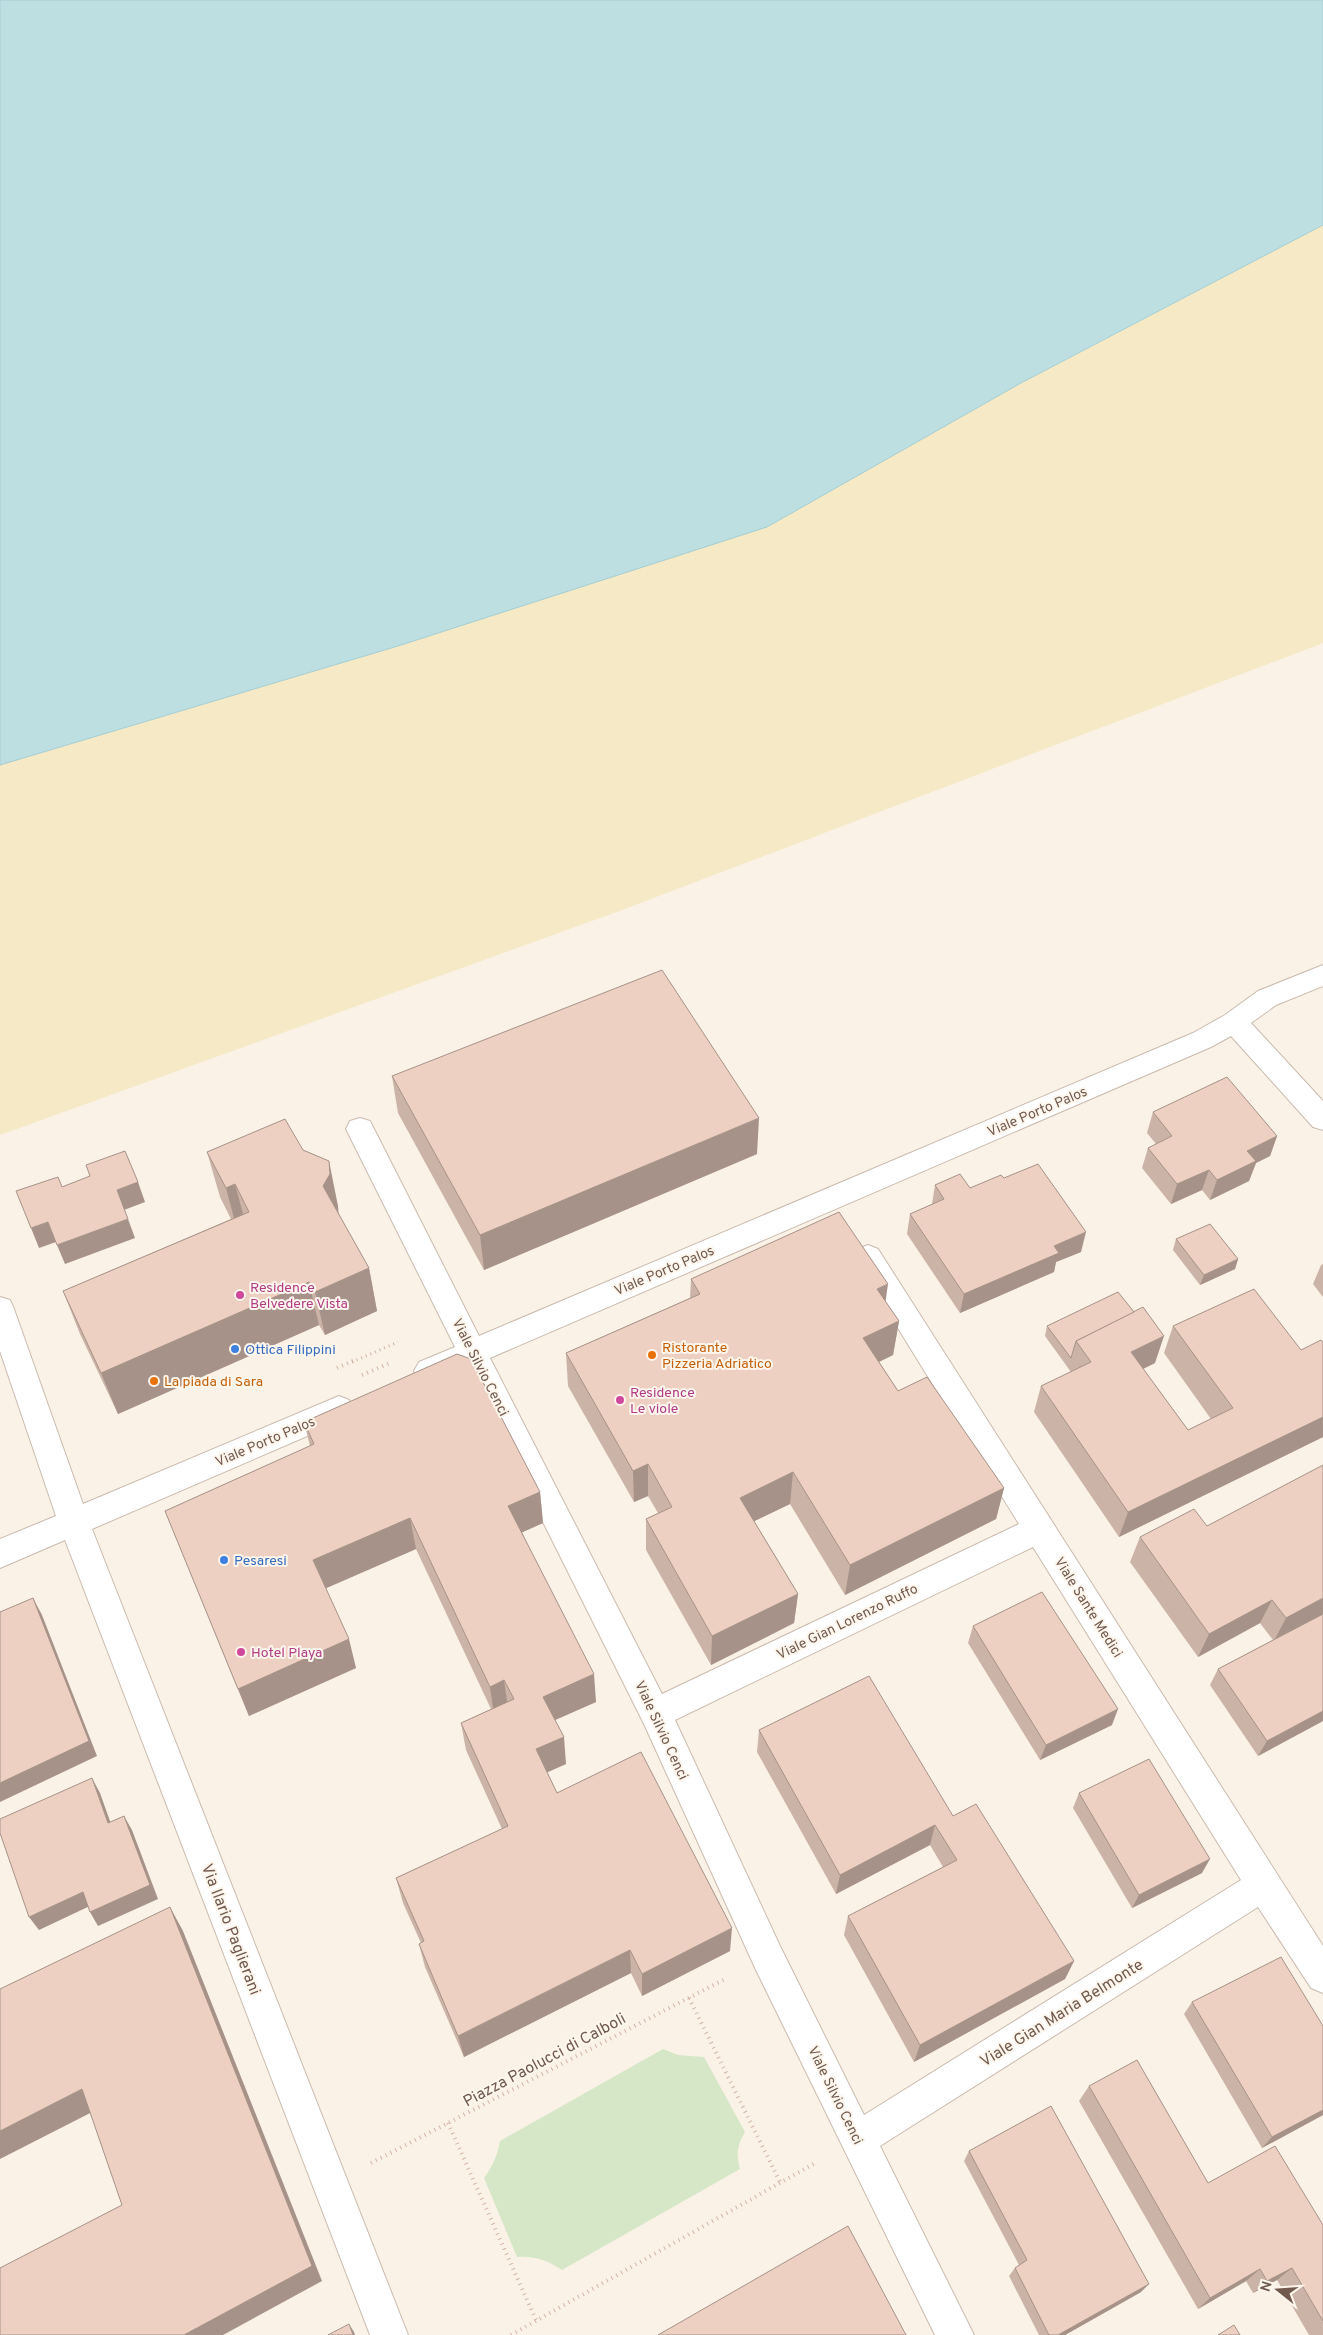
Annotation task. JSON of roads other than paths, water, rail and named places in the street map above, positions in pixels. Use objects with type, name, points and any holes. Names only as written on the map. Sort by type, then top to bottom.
[{"type":"street","name":"Viale Porto Palos","points":[[410,1379],[1202,1040],[1234,1022],[1267,998],[1323,975]]},
{"type":"street","points":[[1234,1022],[1323,1119]]},
{"type":"street","name":"Viale Silvio Cenci","points":[[360,1129],[655,1713],[768,1958],[955,2335]]},
{"type":"street","name":"Viale Sante Medici","points":[[856,1237],[1263,1885],[1323,1976]]},
{"type":"street","name":"Via Ilario Paglierani","points":[[0,1309],[74,1523],[390,2335]]},
{"type":"street","name":"Viale Porto Palos","points":[[0,1554],[364,1398]]},
{"type":"street","name":"Viale Gian Lorenzo Ruffo","points":[[655,1713],[1039,1529]]},
{"type":"street","name":"Viale Gian Maria Belmonte","points":[[858,2139],[1263,1885]]},
{"type":"water","points":[[0,0],[1323,0],[1323,225],[1021,383],[767,527],[398,646],[0,765]]},
{"type":"place","name":"Residence Belvedere Vista","points":[[240,1295]]},
{"type":"place","name":"Ottica Filippini","points":[[235,1349]]},
{"type":"place","name":"Ristorante Pizzeria Adriatico","points":[[652,1355]]},
{"type":"place","name":"La piada di Sara","points":[[154,1381]]},
{"type":"place","name":"Residence Le viole","points":[[620,1400]]},
{"type":"place","name":"Pesaresi","points":[[224,1560]]},
{"type":"place","name":"Hotel Playa","points":[[241,1652]]}]
